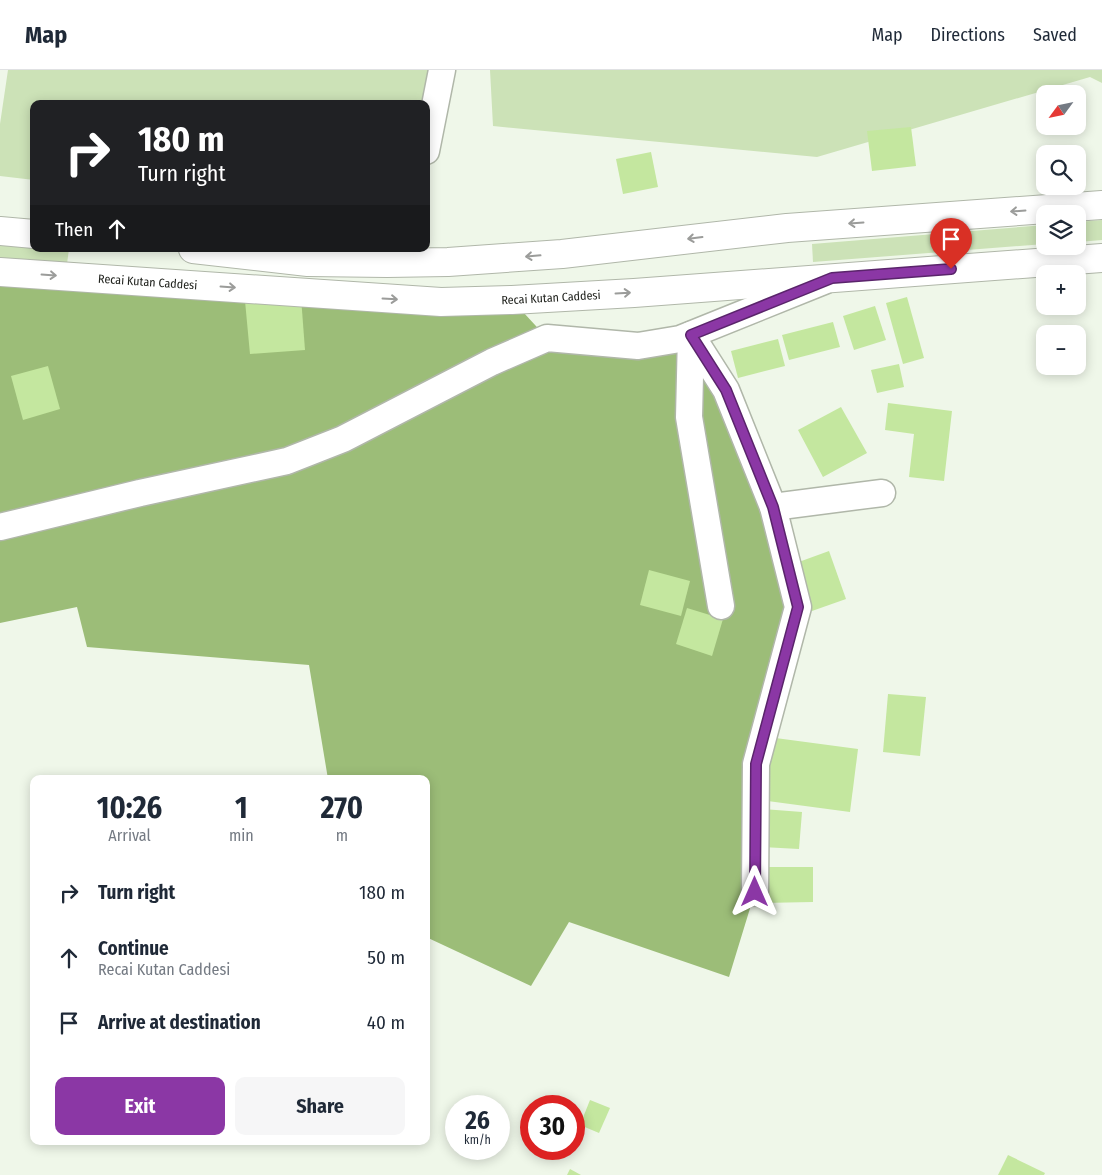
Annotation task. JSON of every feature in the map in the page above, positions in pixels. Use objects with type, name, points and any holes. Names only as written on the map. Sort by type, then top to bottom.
[{"type":"main road","points":[[220,252],[308,262],[406,256],[448,262],[544,256],[787,228],[1102,205]]},
{"type":"main road","points":[[0,231],[30,234]]},
{"type":"main road","name":"Recai Kutan Caddesi","points":[[0,272],[441,302],[531,299],[1102,258]]},
{"type":"street","points":[[430,131],[442,70]]},
{"type":"street","points":[[0,527],[287,461],[343,439],[492,362],[547,338],[638,346],[680,339],[832,278]]},
{"type":"street","points":[[691,335],[726,390],[773,507],[798,607],[756,764],[755,892]]},
{"type":"street","points":[[691,335],[689,416],[721,606]]},
{"type":"street","points":[[773,507],[882,493]]},
{"type":"green space","points":[[8,70],[442,70],[428,100],[30,100],[30,180],[0,176],[0,124]]},
{"type":"green space","points":[[490,70],[1102,70],[1102,83],[1090,77],[1063,85],[1036,85],[1036,93],[817,157],[493,126]]},
{"type":"green space","points":[[1102,220],[1102,240],[1086,241],[1086,221]]},
{"type":"green space","points":[[1036,226],[1036,245],[813,262],[812,244]]},
{"type":"green space","points":[[0,242],[30,245],[30,252],[69,252],[67,264],[0,259]]},
{"type":"green space","points":[[0,271],[512,300],[547,338],[691,335],[798,607],[756,764],[755,892],[729,977],[569,922],[531,986],[430,939],[430,775],[327,775],[309,665],[87,647],[77,607],[0,623]]},
{"type":"building","points":[[911,127],[916,166],[872,171],[867,131]]},
{"type":"building","points":[[651,152],[658,187],[623,194],[616,159]]},
{"type":"building","points":[[301,297],[305,350],[250,354],[245,301]]},
{"type":"building","points":[[907,297],[924,358],[903,364],[886,303]]},
{"type":"building","points":[[875,306],[886,340],[854,350],[843,316]]},
{"type":"building","points":[[833,322],[840,347],[789,360],[782,335]]},
{"type":"building","points":[[778,339],[785,366],[738,378],[731,351]]},
{"type":"building","points":[[899,364],[904,387],[877,393],[871,370]]},
{"type":"building","points":[[48,366],[60,409],[23,420],[11,376]]},
{"type":"building","points":[[888,403],[952,411],[944,481],[909,477],[914,434],[885,430]]},
{"type":"building","points":[[841,407],[867,453],[823,477],[798,430]]},
{"type":"building","points":[[829,551],[846,599],[812,611],[796,563]]},
{"type":"building","points":[[649,570],[690,581],[681,616],[640,605]]},
{"type":"building","points":[[687,608],[723,619],[712,656],[676,644]]},
{"type":"building","points":[[888,694],[926,697],[920,756],[883,752]]},
{"type":"building","points":[[768,737],[858,749],[850,812],[760,800]]},
{"type":"building","points":[[763,809],[802,812],[799,849],[761,847]]},
{"type":"building","points":[[762,867],[813,867],[813,902],[762,903]]},
{"type":"building","points":[[590,1100],[610,1108],[599,1133],[585,1127],[585,1112]]},
{"type":"building","points":[[1008,1155],[1045,1173],[1044,1175],[998,1175]]},
{"type":"building","points":[[570,1169],[581,1175],[567,1175]]},
{"type":"route","points":[[755,892],[756,764],[798,607],[773,507],[726,390],[691,335],[832,278],[951,269]]}]
